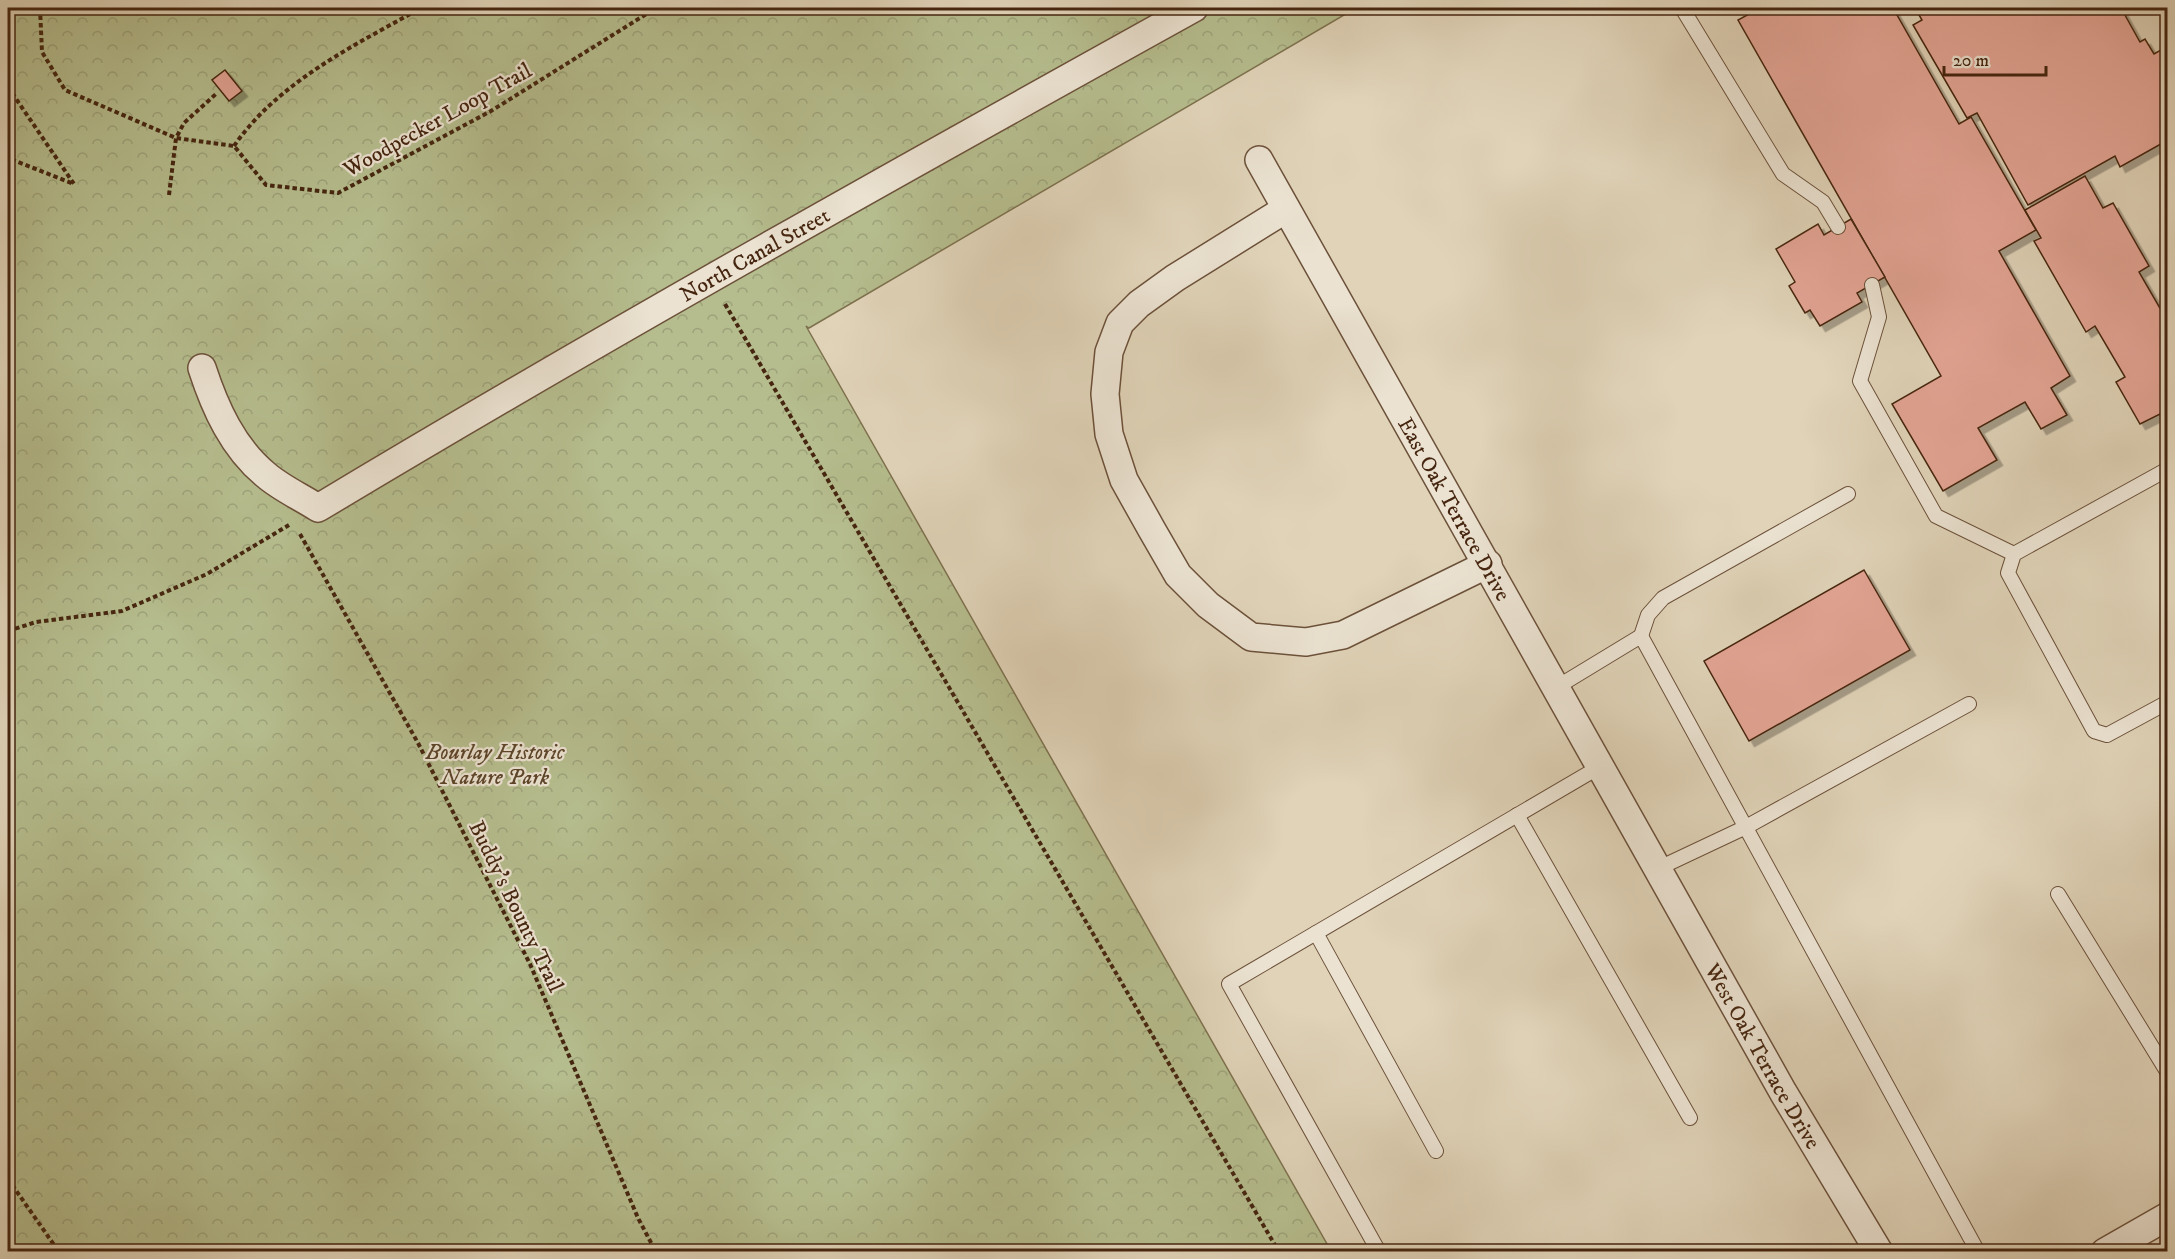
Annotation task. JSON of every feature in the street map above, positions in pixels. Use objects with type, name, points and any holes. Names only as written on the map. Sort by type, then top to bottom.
[{"type":"street","name":"North Canal Street","points":[[318,508],[524,384],[1194,8]]},
{"type":"street","name":"East Oak Terrace Drive","points":[[1259,160],[1655,862]]},
{"type":"street","points":[[1286,209],[1175,278],[1139,304],[1120,323],[1109,352],[1105,394],[1109,434],[1124,480],[1152,530],[1178,575],[1208,605],[1251,637],[1306,642],[1343,635],[1488,564]]},
{"type":"street","points":[[202,368],[211,396],[232,438],[266,475],[318,508]]},
{"type":"street","name":"West Oak Terrace Drive","points":[[1655,862],[1783,1092],[1879,1251]]},
{"type":"street","points":[[2123,1247],[2168,1216]]},
{"type":"lane","points":[[1682,8],[1783,174],[1789,182],[1822,202],[1838,226]]},
{"type":"lane","points":[[1872,285],[1879,318],[1860,381],[1936,516],[2014,554]]},
{"type":"lane","points":[[2168,469],[2014,554],[2008,573],[2094,731],[2107,735],[2168,702]]},
{"type":"lane","points":[[1557,687],[1641,636],[1648,615],[1664,598],[1848,494]]},
{"type":"lane","points":[[1641,636],[1978,1251]]},
{"type":"lane","points":[[1655,862],[1746,827],[1969,704]]},
{"type":"lane","points":[[1378,1251],[1228,984],[1601,766]]},
{"type":"lane","points":[[1516,815],[1690,1118]]},
{"type":"lane","points":[[2058,894],[2168,1072]]},
{"type":"lane","points":[[1316,933],[1436,1152]]},
{"type":"path","points":[[40,8],[42,52],[65,90],[176,138],[234,147],[245,131],[313,70],[422,8]]},
{"type":"path","name":"Woodpecker Loop Trail","points":[[234,147],[267,185],[338,194],[491,111],[656,8]]},
{"type":"path","points":[[8,87],[74,184],[8,159]]},
{"type":"path","points":[[169,195],[176,138],[184,123],[217,93]]},
{"type":"path","points":[[710,278],[1279,1251]]},
{"type":"path","points":[[8,631],[36,622],[123,611],[207,574],[318,508]]},
{"type":"path","name":"Buddy's Bounty Trail","points":[[293,522],[418,743],[525,954],[638,1218],[656,1251]]},
{"type":"path","points":[[8,1179],[59,1251]]},
{"type":"green space","name":"Bourlay Historic Nature Park","points":[[8,8],[1356,8],[809,328],[806,326],[1331,1251],[8,1251]]},
{"type":"building","points":[[1760,8],[1893,8],[1959,124],[1971,117],[2036,230],[1999,251],[2070,376],[2051,388],[2067,415],[2041,429],[2025,402],[1978,428],[1997,460],[1943,491],[1892,404],[1941,376],[1738,20]]},
{"type":"building","points":[[1915,8],[2121,8],[2140,42],[2145,39],[2154,54],[2168,46],[2168,140],[2120,167],[2115,156],[2028,205],[1977,113],[1967,118],[1913,25],[1922,20]]},
{"type":"building","points":[[225,70],[242,91],[229,101],[212,80]]},
{"type":"building","points":[[2085,176],[2103,208],[2113,203],[2149,266],[2139,272],[2168,322],[2168,427],[2160,414],[2140,424],[2116,382],[2125,377],[2095,326],[2086,332],[2034,241],[2041,238],[2025,210]]},
{"type":"building","points":[[1851,219],[1885,277],[1857,293],[1862,302],[1820,326],[1810,310],[1805,313],[1789,286],[1795,282],[1776,249],[1818,224],[1824,235]]},
{"type":"building","points":[[1864,570],[1910,650],[1749,741],[1704,661]]}]
